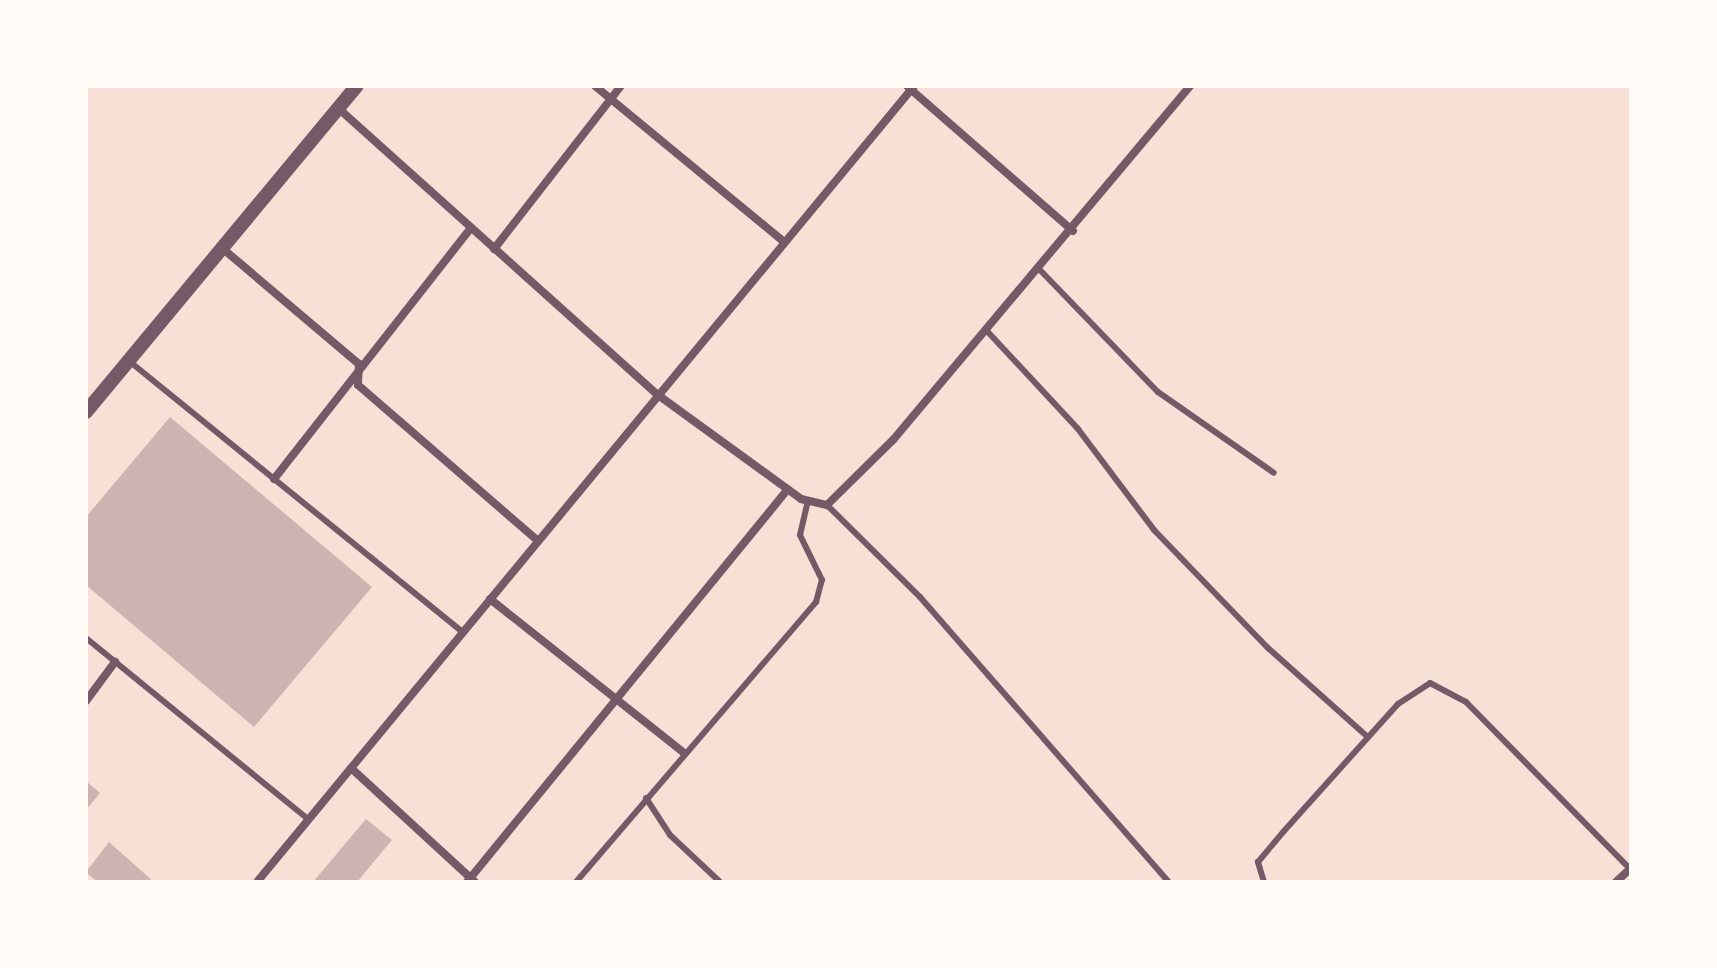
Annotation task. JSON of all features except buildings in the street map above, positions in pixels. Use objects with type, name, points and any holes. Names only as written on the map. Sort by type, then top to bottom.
[{"type":"street","points":[[86,412],[357,86]]},
{"type":"street","points":[[595,86],[784,242]]},
{"type":"street","points":[[494,249],[621,86]]},
{"type":"street","points":[[338,108],[658,395],[788,489],[808,501],[827,505],[852,486],[1040,270],[1190,86]]},
{"type":"street","points":[[257,882],[911,87],[1073,231]]},
{"type":"street","points":[[274,479],[359,364],[471,228]]},
{"type":"street","points":[[222,248],[359,364]]},
{"type":"street","points":[[359,364],[358,385],[538,541]]},
{"type":"street","points":[[351,768],[471,880],[788,489]]},
{"type":"street","points":[[490,599],[684,753]]},
{"type":"street","points":[[86,701],[115,662]]},
{"type":"street","points":[[1616,882],[1631,869]]},
{"type":"lane","points":[[1040,270],[1158,392],[1274,473]]},
{"type":"lane","points":[[987,331],[1078,429],[1154,530],[1268,648],[1368,737]]},
{"type":"lane","points":[[129,361],[463,632]]},
{"type":"lane","points":[[576,882],[816,602],[822,580],[800,535],[808,501]]},
{"type":"lane","points":[[827,505],[920,597],[1169,882]]},
{"type":"lane","points":[[86,638],[308,819]]},
{"type":"lane","points":[[1264,882],[1258,862],[1398,704],[1430,683],[1466,702],[1631,869]]},
{"type":"lane","points":[[646,798],[670,835],[720,882]]}]
